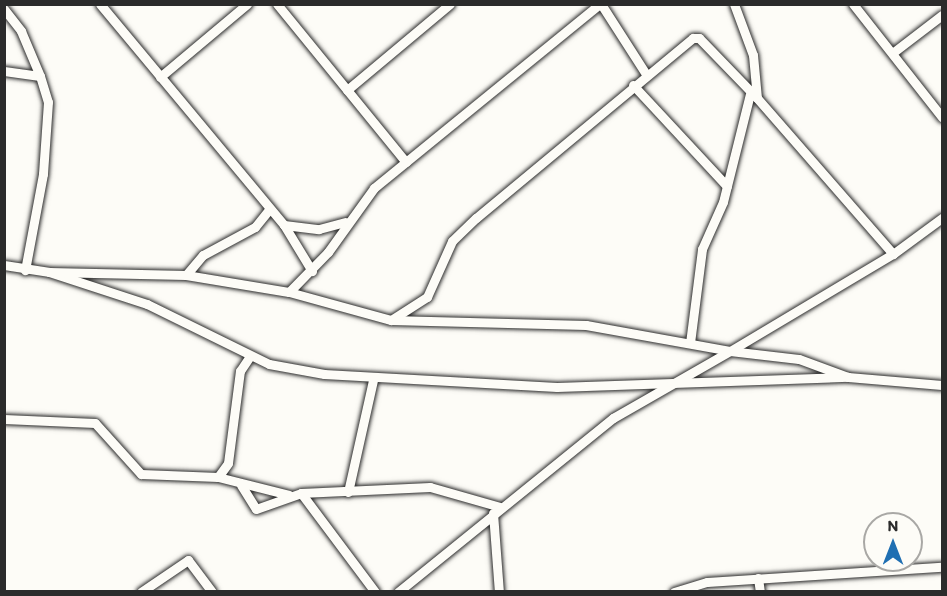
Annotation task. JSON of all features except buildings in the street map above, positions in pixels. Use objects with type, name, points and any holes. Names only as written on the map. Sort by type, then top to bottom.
[{"type":"street","points":[[100,4],[268,211],[284,225],[312,271]]},
{"type":"street","points":[[160,77],[247,4]]},
{"type":"street","points":[[277,4],[406,162]]},
{"type":"street","points":[[347,90],[450,4]]},
{"type":"street","points":[[289,292],[312,271],[345,222],[406,162],[601,4],[646,74]]},
{"type":"street","points":[[690,343],[702,249],[727,186],[753,96],[753,55],[734,4]]},
{"type":"street","points":[[853,4],[895,51],[942,117]]},
{"type":"street","points":[[4,9],[21,31],[48,102],[43,174],[25,270]]},
{"type":"street","points":[[895,51],[942,15]]},
{"type":"street","points":[[391,320],[427,297],[452,242],[685,40],[699,38],[893,254]]},
{"type":"street","points":[[4,71],[40,76]]},
{"type":"street","points":[[633,85],[727,186]]},
{"type":"street","points":[[186,275],[203,255],[255,227],[268,211]]},
{"type":"street","points":[[398,591],[613,418],[673,386],[893,254],[942,218]]},
{"type":"street","points":[[284,225],[319,229],[345,222]]},
{"type":"street","points":[[4,265],[49,272],[186,275],[289,292],[391,320],[586,325],[730,351],[799,359],[848,376]]},
{"type":"street","points":[[49,272],[147,304],[269,364],[373,380],[673,386],[848,376],[942,385]]},
{"type":"street","points":[[218,477],[228,463],[240,371],[250,356]]},
{"type":"street","points":[[348,492],[373,380]]},
{"type":"street","points":[[4,419],[95,423],[141,474],[218,477],[241,485],[289,495]]},
{"type":"street","points":[[241,485],[256,509],[289,495],[301,493],[439,488],[496,510]]},
{"type":"street","points":[[301,493],[375,591]]},
{"type":"street","points":[[496,510],[499,591]]},
{"type":"street","points":[[141,591],[188,560],[212,591]]},
{"type":"street","points":[[674,591],[684,585],[758,578],[942,567]]},
{"type":"street","points":[[758,578],[760,591]]}]
